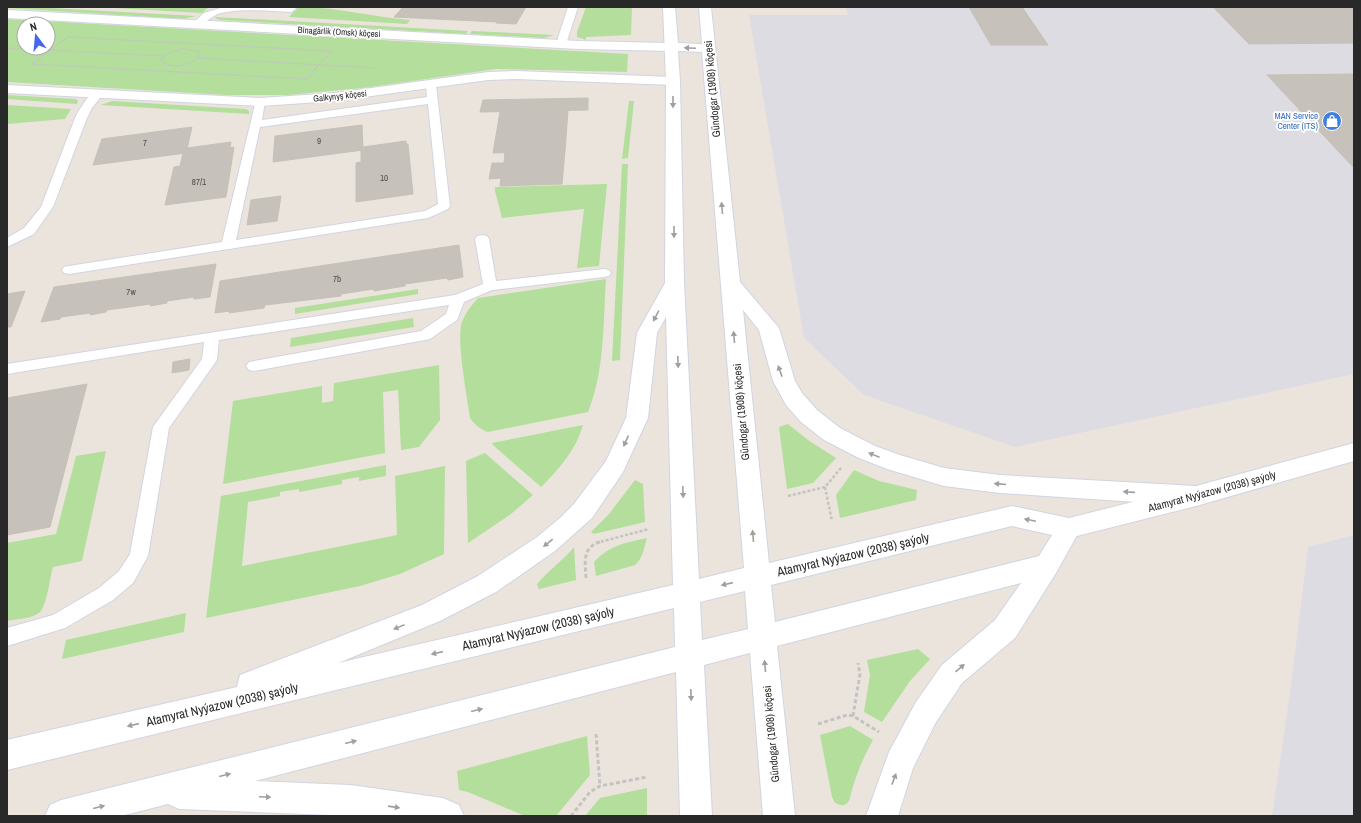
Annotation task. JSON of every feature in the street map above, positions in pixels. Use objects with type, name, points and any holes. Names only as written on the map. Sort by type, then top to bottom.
[{"type":"main road","points":[[669,7],[673,81],[674,282],[696,816]]},
{"type":"main road","name":"Gündogar (1908) köçesi","points":[[705,7],[779,816]]},
{"type":"main road","name":"Binagärlik (Omsk) köçesi","points":[[7,14],[560,44],[709,48]]},
{"type":"main road","name":"Galkynyş köçesi","points":[[7,89],[260,102],[335,97],[431,85],[468,78],[516,75],[673,81]]},
{"type":"main road","points":[[175,715],[431,614],[487,584],[546,544],[569,525],[583,511],[615,466],[637,418],[647,333],[674,282]]},
{"type":"main road","points":[[729,282],[769,328],[778,363],[784,380],[794,399],[809,416],[832,434],[867,452],[895,463],[944,478],[1000,484],[1196,496]]},
{"type":"main road","name":"Atamyrat Nyýazow (2038) şaýoly","points":[[7,755],[1012,516],[1068,528],[1196,496],[1354,452]]},
{"type":"main road","points":[[882,816],[900,763],[926,712],[952,674],[1005,629],[1068,528]]},
{"type":"main road","points":[[61,816],[1046,565]]},
{"type":"main road","points":[[156,793],[351,800],[448,816]]},
{"type":"lane","points":[[560,44],[573,7]]},
{"type":"lane","points":[[197,24],[211,13],[219,11],[238,9],[291,9]]},
{"type":"lane","points":[[69,270],[406,218],[428,214],[444,206],[431,85]]},
{"type":"lane","points":[[7,243],[29,231],[46,207],[81,118],[87,107],[98,94]]},
{"type":"lane","points":[[255,124],[432,100]]},
{"type":"lane","points":[[228,245],[260,102]]},
{"type":"lane","points":[[482,239],[490,286]]},
{"type":"lane","points":[[7,369],[458,299],[490,286],[604,273]]},
{"type":"lane","points":[[254,366],[425,335],[452,317],[458,299]]},
{"type":"lane","points":[[7,637],[58,622],[106,594],[126,577],[139,556],[161,427],[209,360],[212,336]]},
{"type":"path","points":[[42,56],[32,64],[307,79],[331,51],[68,37],[56,46]]},
{"type":"path","points":[[56,50],[164,56],[177,50],[193,49],[198,51],[200,54],[198,58]]},
{"type":"path","points":[[164,56],[162,60],[163,63],[172,65],[184,64],[198,58],[381,68]]},
{"type":"path","points":[[166,71],[172,65]]},
{"type":"path","points":[[788,496],[825,487],[845,463]]},
{"type":"path","points":[[825,487],[832,521]]},
{"type":"path","points":[[586,578],[585,555],[593,544],[649,529]]},
{"type":"path","points":[[853,716],[860,674],[858,663]]},
{"type":"path","points":[[818,724],[847,715],[853,716],[879,732]]},
{"type":"path","points":[[596,734],[600,786]]},
{"type":"path","points":[[571,816],[590,792],[600,786],[647,776]]},
{"type":"shaded area","points":[[845,7],[1354,7],[1354,374],[1015,447],[864,395],[804,338],[749,15],[848,15]]},
{"type":"shaded area","points":[[1354,535],[1354,816],[1272,816],[1291,686],[1308,547]]},
{"type":"green space","points":[[7,7],[32,7],[196,16],[183,19]]},
{"type":"green space","points":[[97,7],[209,7],[202,13]]},
{"type":"green space","points":[[298,7],[340,10],[410,20],[407,24],[289,17]]},
{"type":"green space","points":[[586,7],[632,7],[631,35],[586,37],[586,40],[577,37],[577,32]]},
{"type":"green space","points":[[215,18],[468,31],[466,34],[220,20]]},
{"type":"green space","points":[[7,19],[16,20],[16,56],[56,56],[56,22],[628,54],[627,72],[496,69],[363,88],[287,95],[227,95],[7,82]]},
{"type":"green space","points":[[472,31],[554,35],[544,38],[470,34]]},
{"type":"green space","points":[[7,95],[76,99],[78,101],[77,104],[7,99]]},
{"type":"green space","points":[[112,101],[246,109],[249,111],[249,114],[101,105]]},
{"type":"green space","points":[[629,101],[634,101],[628,158],[622,159]]},
{"type":"green space","points":[[7,105],[71,109],[65,119],[7,124]]},
{"type":"green space","points":[[622,164],[628,164],[620,360],[612,361]]},
{"type":"green space","points":[[607,184],[599,266],[577,268],[584,209],[502,218],[495,191],[495,187]]},
{"type":"green space","points":[[606,279],[602,346],[598,380],[588,412],[488,432],[476,425],[470,418],[461,354],[460,330],[465,315],[478,298]]},
{"type":"green space","points":[[418,289],[418,294],[295,314],[295,308]]},
{"type":"green space","points":[[413,318],[414,327],[290,347],[291,338]]},
{"type":"green space","points":[[439,365],[440,420],[419,447],[401,450],[398,390],[383,392],[385,453],[223,484],[233,401],[322,386],[322,403],[333,401],[334,383]]},
{"type":"green space","points":[[788,424],[808,440],[836,458],[813,483],[787,489],[779,427]]},
{"type":"green space","points":[[583,425],[576,443],[566,459],[541,487],[492,443]]},
{"type":"green space","points":[[106,451],[82,561],[53,567],[45,603],[40,612],[29,617],[7,621],[7,543],[56,534],[76,456]]},
{"type":"green space","points":[[485,453],[533,495],[511,514],[468,543],[466,461]]},
{"type":"green space","points":[[386,465],[386,476],[359,481],[359,477],[342,480],[342,484],[299,492],[299,489],[280,492],[280,496],[248,502],[242,566],[397,535],[395,476],[445,466],[444,554],[400,574],[360,586],[206,618],[221,496]]},
{"type":"green space","points":[[854,470],[879,481],[917,490],[916,500],[840,518],[836,495]]},
{"type":"green space","points":[[635,480],[643,484],[645,522],[594,534],[591,532],[609,514]]},
{"type":"green space","points":[[647,538],[642,556],[635,565],[596,576],[594,562],[600,556],[612,548],[632,541]]},
{"type":"green space","points":[[574,547],[576,580],[539,589],[537,585],[539,582]]},
{"type":"green space","points":[[186,613],[184,632],[62,659],[66,640]]},
{"type":"green space","points":[[918,649],[930,659],[910,681],[882,722],[864,712],[870,675],[867,660]]},
{"type":"green space","points":[[850,726],[873,740],[858,770],[849,801],[845,805],[842,805],[835,803],[832,797],[820,735]]},
{"type":"green space","points":[[587,736],[590,775],[556,816],[525,816],[468,792],[459,790],[457,771]]},
{"type":"green space","points":[[647,788],[647,816],[585,816],[600,798]]},
{"type":"building","points":[[403,7],[526,7],[516,24],[394,17]]},
{"type":"building","points":[[969,7],[1022,7],[1048,45],[991,45]]},
{"type":"building","points":[[1213,7],[1353,7],[1354,43],[1249,44]]},
{"type":"building","name":"MAN Service Center (ITS)","points":[[1354,74],[1354,168],[1267,75]]},
{"type":"building","points":[[588,98],[588,110],[480,112],[483,100]]},
{"type":"building","points":[[568,110],[565,151],[493,153],[500,112]]},
{"type":"building","points":[[362,125],[363,150],[273,162],[275,136]]},
{"type":"building","points":[[192,127],[186,153],[93,165],[102,139]]},
{"type":"building","points":[[406,141],[406,144],[408,144],[413,194],[356,202],[356,163],[361,162],[361,150],[363,150],[363,147]]},
{"type":"building","points":[[231,142],[230,148],[234,147],[226,197],[165,205],[174,167],[180,166],[183,153],[186,153],[187,148]]},
{"type":"building","points":[[565,151],[562,184],[500,186],[501,178],[489,179],[492,163],[504,163],[505,152]]},
{"type":"building","points":[[281,196],[277,221],[247,225],[251,200]]},
{"type":"building","points":[[459,245],[463,277],[405,284],[405,286],[374,291],[374,289],[341,294],[341,296],[265,305],[264,308],[229,313],[230,311],[215,313],[220,281]]},
{"type":"building","points":[[216,264],[210,297],[194,299],[194,297],[167,301],[167,303],[150,306],[151,304],[107,310],[106,312],[90,315],[90,313],[61,317],[60,319],[41,322],[54,287]]},
{"type":"building","points":[[25,291],[11,327],[7,327],[7,294]]},
{"type":"building","points":[[190,359],[189,370],[172,373],[173,362]]},
{"type":"building","points":[[87,384],[50,527],[7,535],[7,398]]},
{"type":"place","name":"MAN Service Center (ITS)","points":[[1332,121]]}]
